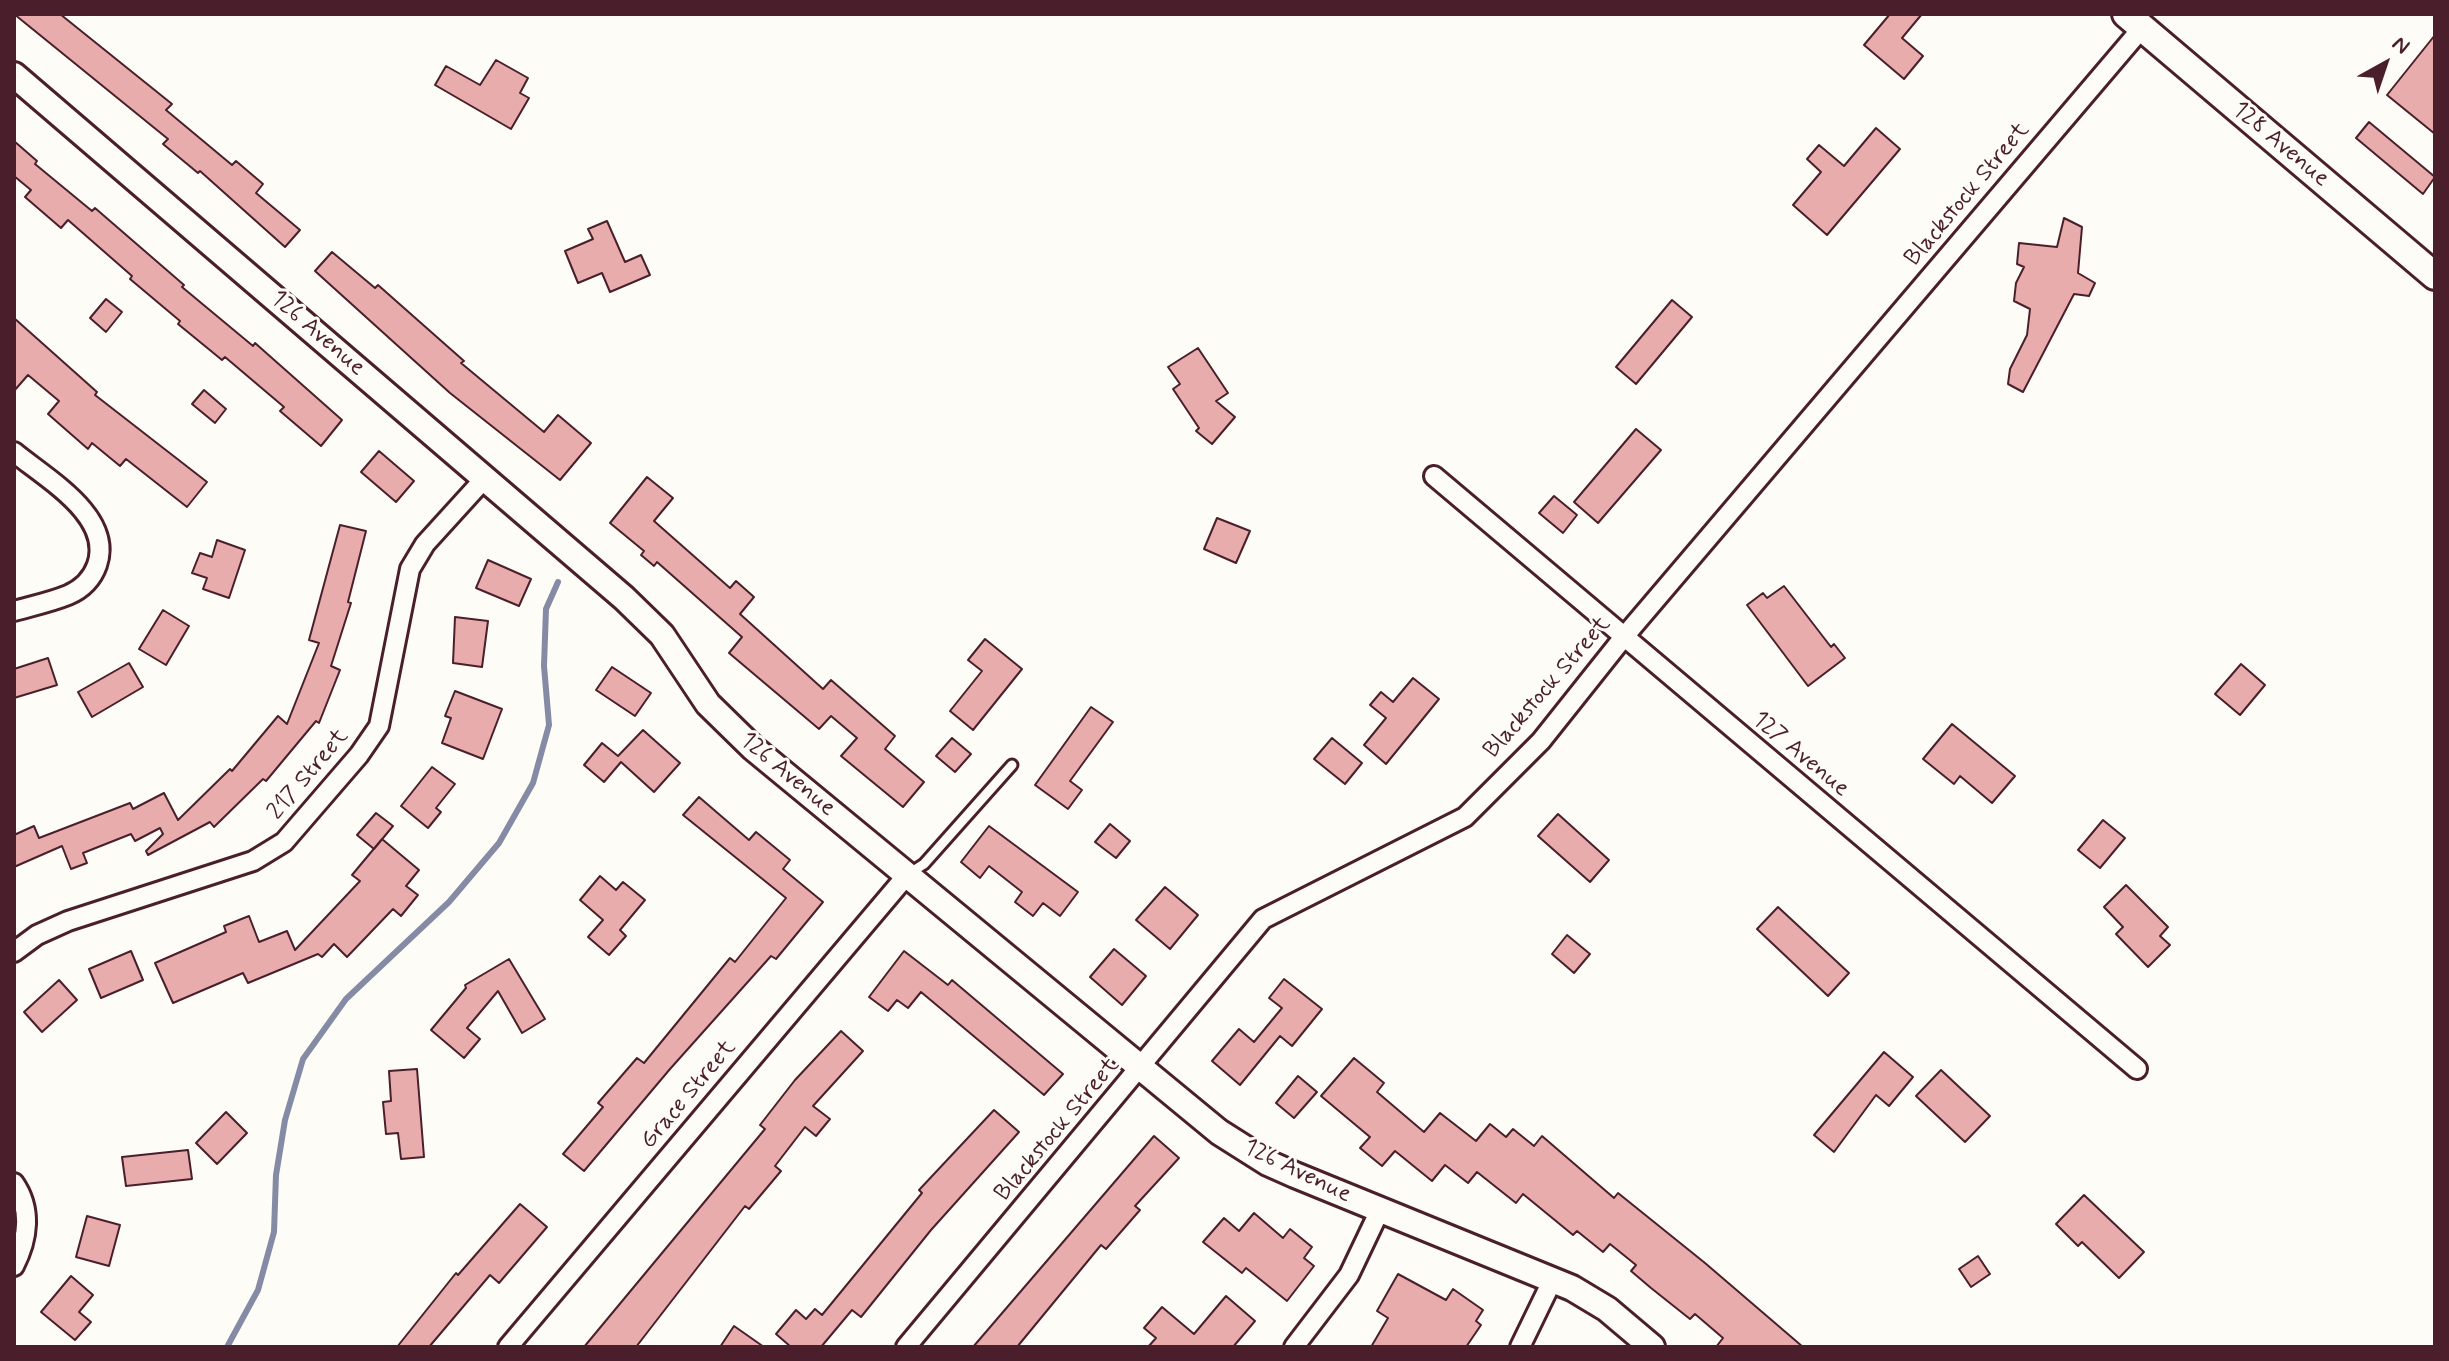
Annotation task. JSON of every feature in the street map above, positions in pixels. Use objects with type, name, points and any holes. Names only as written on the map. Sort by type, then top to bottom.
[{"type":"main road","name":"128 Avenue","points":[[2134,21],[2435,276]]},
{"type":"street","name":"Blackstock Street","points":[[906,1347],[1142,1068],[1263,919],[1465,817],[1541,741],[2134,21]]},
{"type":"street","name":"126 Avenue","points":[[14,75],[647,619],[724,722],[1219,1132],[1268,1163],[1379,1212],[1553,1279],[1607,1309],[1652,1347]]},
{"type":"street","points":[[14,452],[71,501],[94,526],[100,545],[97,566],[88,582],[68,595],[14,611]]},
{"type":"street","name":"127 Avenue","points":[[1434,476],[2137,1069]]},
{"type":"street","name":"217 Street","points":[[14,952],[37,935],[68,921],[253,861],[284,842],[359,755],[379,726],[410,569],[425,544],[485,478]]},
{"type":"street","name":"Grace Street","points":[[508,1347],[907,875]]},
{"type":"street","points":[[14,1183],[26,1211],[24,1239],[14,1266]]},
{"type":"street","points":[[1294,1347],[1349,1275],[1379,1212]]},
{"type":"street","points":[[1520,1347],[1553,1279]]},
{"type":"lane","points":[[907,875],[924,864],[1012,765]]},
{"type":"building","points":[[14,14],[60,14],[172,104],[166,110],[232,165],[236,161],[263,184],[256,193],[300,230],[285,247],[200,171],[198,173],[163,144],[168,139]]},
{"type":"building","points":[[1890,14],[1922,14],[1902,38],[1923,56],[1904,79],[1864,45]]},
{"type":"building","points":[[2435,35],[2435,134],[2387,95]]},
{"type":"building","points":[[496,60],[528,78],[520,93],[529,98],[511,129],[435,85],[446,66],[480,85]]},
{"type":"building","points":[[2369,122],[2435,177],[2423,194],[2356,138]]},
{"type":"building","points":[[1876,128],[1900,149],[1827,235],[1793,205],[1821,172],[1807,159],[1819,145],[1844,166]]},
{"type":"building","points":[[14,141],[37,161],[35,164],[92,211],[95,208],[184,285],[182,287],[253,346],[255,343],[342,420],[321,446],[280,411],[284,407],[225,357],[222,360],[178,324],[180,321],[68,220],[61,228],[25,197],[31,190],[14,176]]},
{"type":"building","points":[[2064,218],[2082,227],[2078,273],[2095,283],[2089,296],[2074,294],[2023,392],[2008,384],[2010,369],[2027,335],[2030,309],[2014,301],[2016,283],[2024,267],[2017,264],[2019,243],[2057,247]]},
{"type":"building","points":[[607,221],[625,262],[641,255],[650,275],[610,292],[602,273],[578,283],[565,251],[593,239],[588,229]]},
{"type":"building","points":[[332,252],[375,288],[378,285],[464,361],[461,363],[544,432],[558,415],[591,443],[560,480],[450,393],[315,271]]},
{"type":"building","points":[[106,299],[122,312],[106,332],[90,318]]},
{"type":"building","points":[[1672,300],[1692,317],[1636,384],[1616,367]]},
{"type":"building","points":[[14,318],[97,392],[95,395],[207,482],[187,507],[126,459],[120,466],[92,443],[88,449],[48,414],[59,401],[28,375],[14,391]]},
{"type":"building","points":[[1198,348],[1228,393],[1216,401],[1235,417],[1212,444],[1196,431],[1199,428],[1173,389],[1180,384],[1168,367]]},
{"type":"building","points":[[204,390],[226,409],[215,423],[192,404]]},
{"type":"building","points":[[1636,429],[1661,450],[1598,523],[1574,502]]},
{"type":"building","points":[[379,451],[414,481],[396,502],[361,472]]},
{"type":"building","points":[[647,477],[673,498],[654,521],[730,588],[736,581],[754,597],[740,614],[823,689],[831,680],[895,736],[885,749],[924,782],[903,807],[841,756],[857,738],[831,716],[819,729],[729,653],[742,637],[657,562],[654,566],[641,555],[644,551],[610,523]]},
{"type":"building","points":[[1554,496],[1577,515],[1563,533],[1539,513]]},
{"type":"building","points":[[1217,518],[1250,531],[1236,563],[1204,549]]},
{"type":"building","points":[[340,525],[366,531],[348,602],[351,603],[331,666],[340,670],[319,723],[316,721],[266,781],[263,779],[214,827],[210,822],[148,855],[146,851],[163,834],[160,828],[135,841],[131,834],[83,853],[87,863],[71,869],[62,846],[14,867],[14,835],[34,826],[39,838],[130,803],[133,809],[164,793],[178,820],[230,769],[232,771],[278,716],[287,724],[319,643],[309,640]]},
{"type":"building","points":[[217,540],[245,550],[229,598],[203,589],[207,578],[192,573],[200,553],[212,557]]},
{"type":"building","points":[[488,560],[531,579],[519,606],[476,588]]},
{"type":"building","points":[[1784,586],[1831,647],[1834,644],[1845,658],[1808,686],[1747,605],[1763,593],[1767,598]]},
{"type":"building","points":[[163,610],[189,626],[166,665],[139,649]]},
{"type":"building","points":[[455,617],[488,621],[482,667],[453,663]]},
{"type":"building","points":[[985,639],[1022,669],[973,730],[950,711],[982,671],[968,660]]},
{"type":"building","points":[[48,658],[57,685],[14,698],[14,669]]},
{"type":"building","points":[[129,663],[143,687],[92,717],[78,692]]},
{"type":"building","points":[[2241,664],[2265,685],[2240,715],[2215,694]]},
{"type":"building","points":[[612,667],[651,693],[635,716],[596,690]]},
{"type":"building","points":[[1413,678],[1439,699],[1386,764],[1364,745],[1386,718],[1370,705],[1381,692],[1393,702]]},
{"type":"building","points":[[455,691],[502,709],[483,759],[442,743],[451,718],[445,716]]},
{"type":"building","points":[[1091,707],[1113,722],[1070,781],[1082,790],[1068,809],[1035,785]]},
{"type":"building","points":[[1952,724],[2015,776],[1992,803],[1960,776],[1954,784],[1923,759]]},
{"type":"building","points":[[643,730],[680,763],[654,792],[621,762],[604,782],[584,765],[602,743],[618,756]]},
{"type":"building","points":[[952,738],[971,754],[955,772],[936,756]]},
{"type":"building","points":[[1332,738],[1362,763],[1345,784],[1314,759]]},
{"type":"building","points":[[432,767],[455,784],[436,808],[441,812],[428,828],[401,806]]},
{"type":"building","points":[[699,797],[749,840],[756,832],[790,860],[783,869],[823,902],[776,959],[771,956],[670,1069],[584,1171],[563,1154],[603,1107],[598,1103],[637,1058],[644,1063],[730,958],[735,962],[786,898],[683,815]]},
{"type":"building","points":[[376,813],[393,826],[374,849],[357,835]]},
{"type":"building","points":[[1558,814],[1609,860],[1590,882],[1538,836]]},
{"type":"building","points":[[2103,820],[2125,838],[2100,868],[2078,850]]},
{"type":"building","points":[[1110,824],[1130,841],[1116,858],[1095,842]]},
{"type":"building","points":[[989,826],[1078,892],[1060,916],[1043,903],[1033,916],[1015,902],[1022,892],[989,866],[980,878],[961,862]]},
{"type":"building","points":[[382,839],[419,870],[406,886],[418,895],[401,916],[393,909],[347,957],[334,944],[322,957],[318,954],[248,983],[243,973],[173,1003],[155,963],[226,932],[224,926],[249,916],[259,942],[287,931],[295,950],[360,881],[352,875]]},
{"type":"building","points":[[600,876],[616,890],[623,882],[645,900],[620,930],[626,936],[609,955],[588,937],[603,920],[580,900]]},
{"type":"building","points":[[2126,885],[2168,927],[2160,936],[2170,945],[2148,967],[2116,934],[2123,927],[2104,907]]},
{"type":"building","points":[[1165,887],[1198,915],[1170,949],[1136,920]]},
{"type":"building","points":[[1778,907],[1849,973],[1828,996],[1757,929]]},
{"type":"building","points":[[1567,935],[1590,954],[1574,973],[1552,954]]},
{"type":"building","points":[[1114,949],[1146,976],[1122,1005],[1090,977]]},
{"type":"building","points":[[131,951],[143,980],[101,998],[89,969]]},
{"type":"building","points":[[904,951],[948,985],[952,980],[1063,1074],[1044,1095],[921,992],[908,1008],[897,1000],[888,1011],[869,997]]},
{"type":"building","points":[[509,959],[545,1019],[522,1033],[498,991],[467,1028],[480,1039],[464,1058],[431,1030],[466,988],[465,985]]},
{"type":"building","points":[[1284,979],[1322,1009],[1292,1046],[1280,1036],[1240,1085],[1212,1061],[1239,1029],[1254,1042],[1282,1008],[1269,998]]},
{"type":"building","points":[[59,980],[77,1000],[42,1032],[24,1012]]},
{"type":"building","points":[[841,1031],[863,1051],[813,1106],[830,1119],[816,1136],[805,1127],[775,1166],[781,1171],[749,1209],[745,1206],[636,1347],[584,1347],[765,1129],[760,1125],[795,1080]]},
{"type":"building","points":[[1884,1052],[1913,1077],[1889,1106],[1876,1095],[1834,1152],[1814,1135]]},
{"type":"building","points":[[1354,1058],[1384,1083],[1377,1092],[1424,1132],[1440,1113],[1476,1141],[1490,1124],[1506,1137],[1513,1129],[1534,1146],[1542,1136],[1614,1198],[1618,1193],[1705,1263],[1803,1347],[1716,1347],[1723,1338],[1695,1314],[1690,1319],[1651,1288],[1631,1271],[1636,1265],[1610,1244],[1603,1252],[1577,1231],[1573,1235],[1523,1194],[1516,1203],[1477,1172],[1468,1183],[1445,1165],[1432,1181],[1395,1151],[1382,1166],[1360,1148],[1370,1137],[1321,1096]]},
{"type":"building","points":[[417,1069],[424,1157],[401,1159],[398,1133],[386,1134],[383,1102],[391,1101],[389,1071]]},
{"type":"building","points":[[1941,1070],[1990,1116],[1965,1142],[1916,1096]]},
{"type":"building","points":[[1298,1076],[1317,1092],[1294,1118],[1276,1103]]},
{"type":"building","points":[[994,1110],[1019,1132],[931,1230],[861,1317],[852,1310],[821,1347],[791,1347],[776,1334],[796,1310],[806,1319],[815,1309],[822,1315],[922,1193],[919,1190]]},
{"type":"building","points":[[226,1112],[247,1133],[217,1164],[196,1143]]},
{"type":"building","points":[[1154,1136],[1179,1158],[1135,1206],[1140,1210],[1106,1249],[1101,1245],[1017,1347],[973,1347]]},
{"type":"building","points":[[188,1150],[192,1179],[126,1186],[122,1157]]},
{"type":"building","points":[[2084,1195],[2144,1252],[2119,1278],[2082,1242],[2078,1246],[2056,1224]]},
{"type":"building","points":[[520,1204],[547,1227],[499,1283],[490,1275],[429,1347],[397,1347],[456,1273],[458,1275]]},
{"type":"building","points":[[1254,1213],[1283,1238],[1290,1229],[1312,1247],[1304,1258],[1314,1266],[1287,1301],[1246,1268],[1242,1273],[1203,1242],[1224,1218],[1239,1231]]},
{"type":"building","points":[[87,1216],[120,1225],[109,1266],[76,1257]]},
{"type":"building","points":[[1978,1256],[1990,1274],[1971,1287],[1959,1269]]},
{"type":"building","points":[[1398,1274],[1446,1300],[1453,1289],[1483,1310],[1476,1321],[1481,1325],[1466,1347],[1371,1347],[1388,1318],[1377,1311]]},
{"type":"building","points":[[71,1276],[93,1295],[79,1312],[91,1322],[75,1340],[41,1312]]},
{"type":"building","points":[[1226,1296],[1255,1321],[1233,1347],[1148,1347],[1156,1338],[1144,1328],[1162,1307],[1194,1334]]},
{"type":"building","points":[[734,1326],[764,1347],[720,1347]]},
{"type":"waterway","points":[[227,1347],[258,1290],[274,1232],[276,1175],[285,1120],[303,1059],[346,999],[449,902],[499,843],[533,783],[549,725],[544,666],[546,609],[558,582]]}]
